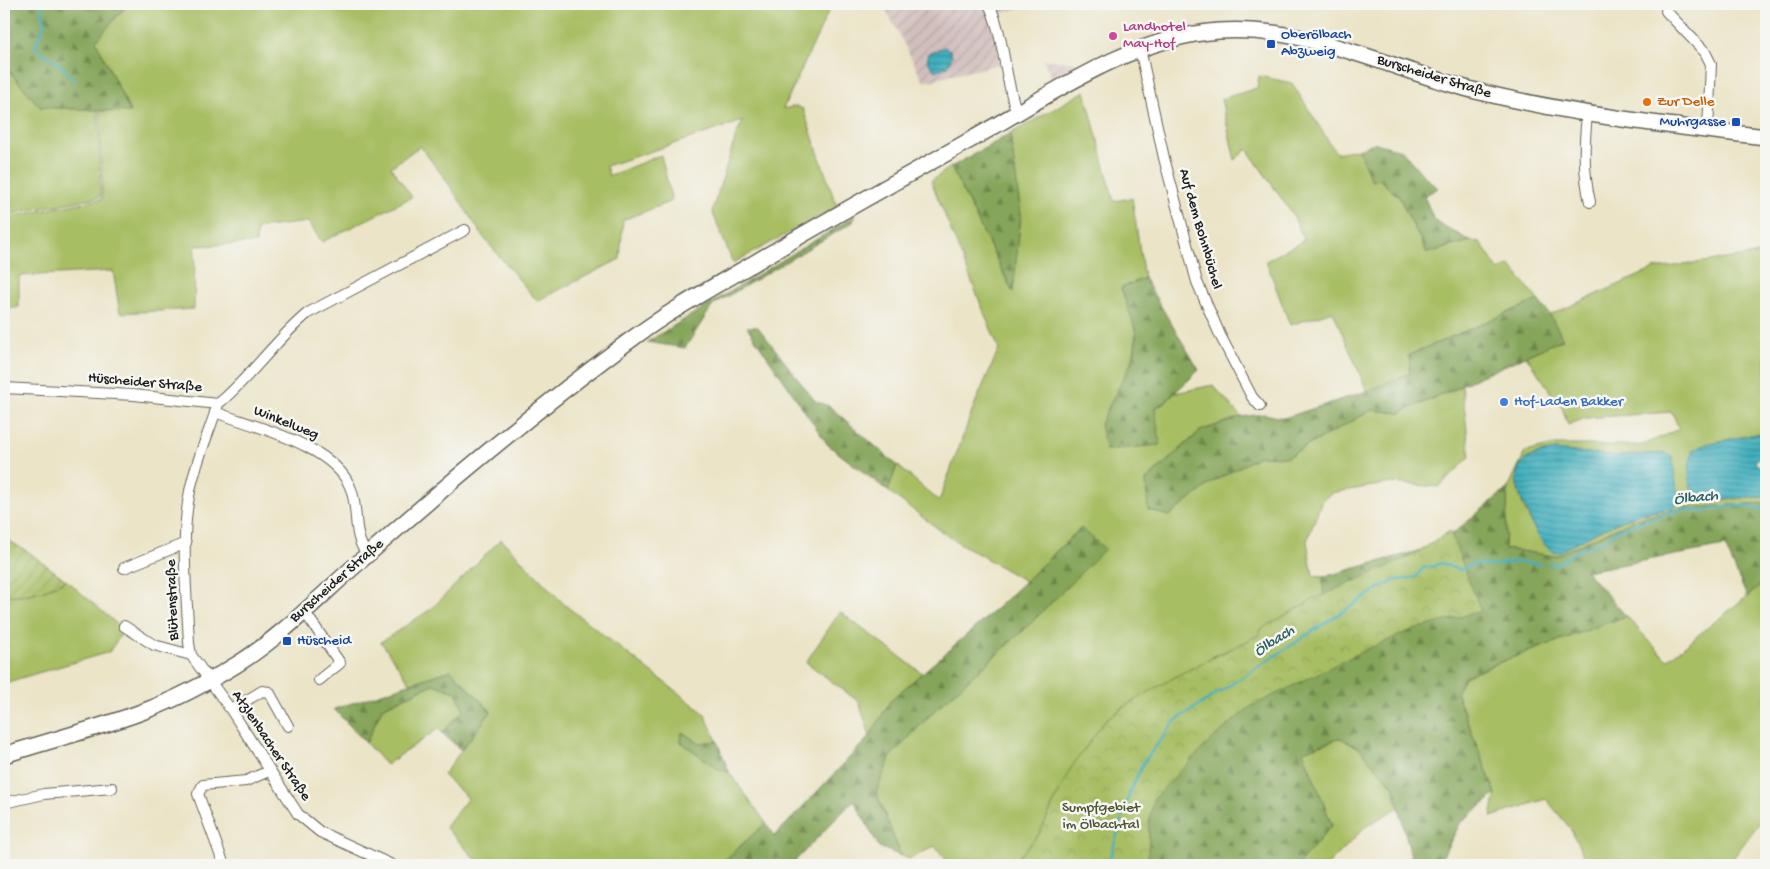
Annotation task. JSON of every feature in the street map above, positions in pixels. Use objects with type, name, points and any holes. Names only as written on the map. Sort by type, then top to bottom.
[{"type":"main road","name":"Burscheider Straße","points":[[4,755],[151,709],[247,658],[304,611],[367,554],[554,398],[631,339],[743,269],[1018,112],[1100,67],[1140,49],[1205,33],[1234,31],[1272,33],[1330,45],[1473,90],[1587,114],[1766,137]]},
{"type":"street","points":[[989,4],[999,30],[1012,99],[1018,112]]},
{"type":"street","points":[[1666,11],[1705,52],[1711,64],[1708,130]]},
{"type":"street","name":"Auf dem Bohnbüchel","points":[[1140,49],[1164,158],[1197,282],[1220,335],[1252,397],[1260,406]]},
{"type":"street","points":[[1587,114],[1583,154],[1584,177],[1590,202]]},
{"type":"street","name":"Hüscheider Straße","points":[[4,388],[134,395],[217,408],[292,327],[308,313],[465,230]]},
{"type":"street","name":"Blütenstraße","points":[[208,680],[191,655],[189,644],[186,543],[190,493],[196,467],[217,408]]},
{"type":"street","name":"Winkelweg","points":[[217,408],[308,447],[333,464],[346,478],[352,489],[360,545],[367,554]]},
{"type":"street","name":"Blütenstraße","points":[[124,568],[186,543]]},
{"type":"street","points":[[304,611],[340,664],[319,680]]},
{"type":"street","points":[[124,626],[154,645],[191,655]]},
{"type":"street","name":"Atzlenbacher Straße","points":[[208,680],[231,710],[289,802],[309,825],[392,865]]},
{"type":"street","points":[[231,710],[262,691],[268,692],[288,726]]},
{"type":"street","points":[[224,865],[198,794],[203,785],[246,781],[269,771]]},
{"type":"street","points":[[4,803],[44,794],[112,788]]},
{"type":"shaded area","points":[[883,4],[1034,4],[1002,13],[996,30],[1000,64],[924,82]]},
{"type":"shaded area","points":[[1043,59],[1083,64],[1084,66],[1053,82]]},
{"type":"green space","points":[[4,4],[127,4],[96,41],[130,112],[40,107],[4,65]]},
{"type":"green space","points":[[129,4],[832,4],[783,109],[796,106],[803,109],[837,207],[733,263],[712,211],[737,133],[743,121],[606,166],[609,176],[661,155],[672,201],[623,220],[620,259],[537,301],[484,238],[446,180],[420,146],[391,167],[412,197],[322,242],[308,222],[257,228],[256,243],[195,246],[194,309],[120,313],[113,271],[19,276],[19,307],[4,310],[4,218],[102,199],[100,111],[130,111],[95,40]]},
{"type":"green space","points":[[4,65],[40,107],[98,110],[100,197],[4,215]]},
{"type":"green space","points":[[1259,76],[1292,83],[1336,153],[1358,149],[1372,181],[1379,179],[1399,197],[1427,253],[1470,241],[1480,242],[1499,271],[1510,265],[1538,300],[1409,355],[1411,373],[1367,391],[1333,311],[1290,325],[1266,261],[1304,240],[1293,215],[1247,149],[1235,160],[1221,99],[1257,88]]},
{"type":"green space","points":[[1085,91],[1114,201],[1132,198],[1144,278],[1121,288],[1134,324],[1135,333],[1134,353],[1124,379],[1156,421],[1155,407],[1162,405],[1175,393],[1213,385],[1241,417],[1200,431],[1146,480],[1148,510],[1169,516],[1211,483],[1259,456],[1287,457],[1372,410],[1400,413],[1462,386],[1470,457],[1439,487],[1391,483],[1331,493],[1321,503],[1307,541],[1313,576],[1323,577],[1325,615],[1113,865],[950,865],[935,846],[910,859],[901,856],[876,792],[891,756],[936,709],[1081,528],[1025,581],[949,537],[888,491],[897,465],[939,501],[976,401],[999,349],[931,181],[951,167],[1012,291],[1021,215],[1010,134]]},
{"type":"green space","points":[[1010,134],[1021,215],[1013,292],[951,167]]},
{"type":"green space","points":[[1374,143],[1402,150],[1422,174],[1438,188],[1424,196],[1434,220],[1470,241],[1427,253],[1399,197],[1379,179],[1372,181],[1358,149]]},
{"type":"green space","points":[[855,216],[853,222],[713,305],[685,348],[647,342]]},
{"type":"green space","points":[[1766,253],[1766,432],[1706,444],[1709,500],[1766,497],[1766,503],[1683,508],[1634,520],[1555,556],[1504,549],[1508,488],[1525,452],[1554,445],[1643,445],[1679,429],[1672,412],[1586,418],[1568,425],[1562,408],[1526,356],[1563,339],[1550,315],[1654,269]],"holes":[[[1556,450],[1617,456],[1665,453],[1672,508],[1621,521],[1591,534],[1568,547],[1553,552],[1539,536],[1525,511],[1517,484],[1517,473],[1520,465],[1532,456]]]},
{"type":"green space","points":[[1144,278],[1199,370],[1162,405],[1155,407],[1160,445],[1106,450],[1100,424],[1134,357],[1137,334],[1121,288]]},
{"type":"green space","points":[[1538,300],[1550,315],[1563,339],[1400,413],[1372,410],[1287,457],[1259,456],[1211,483],[1169,516],[1148,510],[1146,481],[1200,431],[1241,417],[1264,414],[1284,418],[1367,391],[1410,373],[1409,355]]},
{"type":"green space","points":[[747,327],[758,327],[815,401],[829,406],[897,465],[888,491],[828,445]]},
{"type":"green space","points":[[1508,488],[1505,549],[1555,556],[1634,520],[1683,508],[1766,503],[1766,581],[1747,597],[1725,546],[1586,571],[1626,616],[1465,677],[1456,693],[1496,794],[1461,822],[1438,865],[1413,865],[1394,787],[1358,747],[1341,738],[1303,751],[1332,825],[1298,865],[1113,865],[1131,796],[1213,656],[1324,615],[1323,577],[1439,545]]},
{"type":"green space","points":[[1081,528],[1105,549],[1025,629],[936,709],[891,756],[876,792],[901,856],[879,847],[854,800],[791,865],[719,865],[766,823],[775,836],[870,736],[891,700],[986,618]]},
{"type":"green space","name":"Sumpfgebiet im Ölbachtal","points":[[1450,531],[1481,611],[1412,630],[1363,651],[1250,707],[1212,739],[1153,799],[1149,824],[1148,865],[1012,865],[1039,834],[1069,771],[1105,720],[1128,704],[1182,673],[1259,635],[1259,630],[1314,599],[1414,555]]},
{"type":"green space","points":[[4,538],[30,553],[66,580],[36,592],[21,595],[4,595]]},
{"type":"green space","points":[[501,539],[565,605],[704,713],[717,741],[699,743],[682,733],[681,742],[718,769],[729,772],[766,823],[719,865],[481,865],[445,827],[468,798],[443,775],[491,711],[451,670],[410,683],[381,642],[431,609]]},
{"type":"green space","points":[[66,580],[124,630],[109,652],[4,683],[4,595],[21,595],[36,592]]},
{"type":"green space","points":[[1766,581],[1766,814],[1728,865],[1588,865],[1570,828],[1546,799],[1491,817],[1496,794],[1456,692],[1465,677],[1626,616],[1667,660]]},
{"type":"green space","points":[[840,612],[922,673],[891,700],[870,736],[859,702],[806,662]]},
{"type":"green space","points":[[451,670],[491,712],[461,750],[442,733],[464,710],[456,692],[433,684],[382,708],[366,743],[334,709]]},
{"type":"green space","points":[[433,684],[456,692],[464,710],[442,733],[438,729],[386,765],[366,743],[382,708]]},
{"type":"green space","points":[[682,732],[699,743],[717,741],[729,772],[718,769],[681,742]]},
{"type":"green space","points":[[1341,738],[1358,747],[1394,787],[1399,807],[1365,827],[1328,865],[1298,865],[1332,825],[1302,751]]},
{"type":"water","points":[[945,47],[950,50],[952,56],[948,66],[935,71],[927,61],[929,53]]},
{"type":"water","points":[[1766,432],[1766,456],[1758,458],[1755,463],[1766,468],[1766,497],[1709,500],[1697,498],[1693,493],[1689,475],[1693,450],[1706,444]]},
{"type":"water","points":[[1556,450],[1617,456],[1665,453],[1672,457],[1679,503],[1672,508],[1637,514],[1592,534],[1561,551],[1553,552],[1544,544],[1535,530],[1522,501],[1517,479],[1518,471],[1522,464],[1529,458]]},
{"type":"waterway","points":[[41,4],[45,23],[36,43],[36,48],[61,66],[75,81]]},
{"type":"waterway","name":"Ölbach","points":[[1549,564],[1557,564],[1575,552],[1605,540],[1619,529],[1679,510],[1702,511],[1741,505],[1766,510]]},
{"type":"waterway","name":"Ölbach","points":[[1108,865],[1129,795],[1143,763],[1175,721],[1379,588],[1394,581],[1416,577],[1424,567],[1431,567],[1441,563],[1459,570],[1476,563],[1488,566],[1514,562],[1540,564]]},
{"type":"place","name":"Landhotel May-Hof","points":[[1113,36]]},
{"type":"place","name":"Oberölbach Abzweig","points":[[1271,44]]},
{"type":"place","name":"Zur Delle","points":[[1647,102]]},
{"type":"place","name":"Muhrgasse","points":[[1736,122]]},
{"type":"place","name":"Hof-Laden Bakker","points":[[1504,402]]},
{"type":"place","name":"Hüscheid","points":[[287,641]]}]
